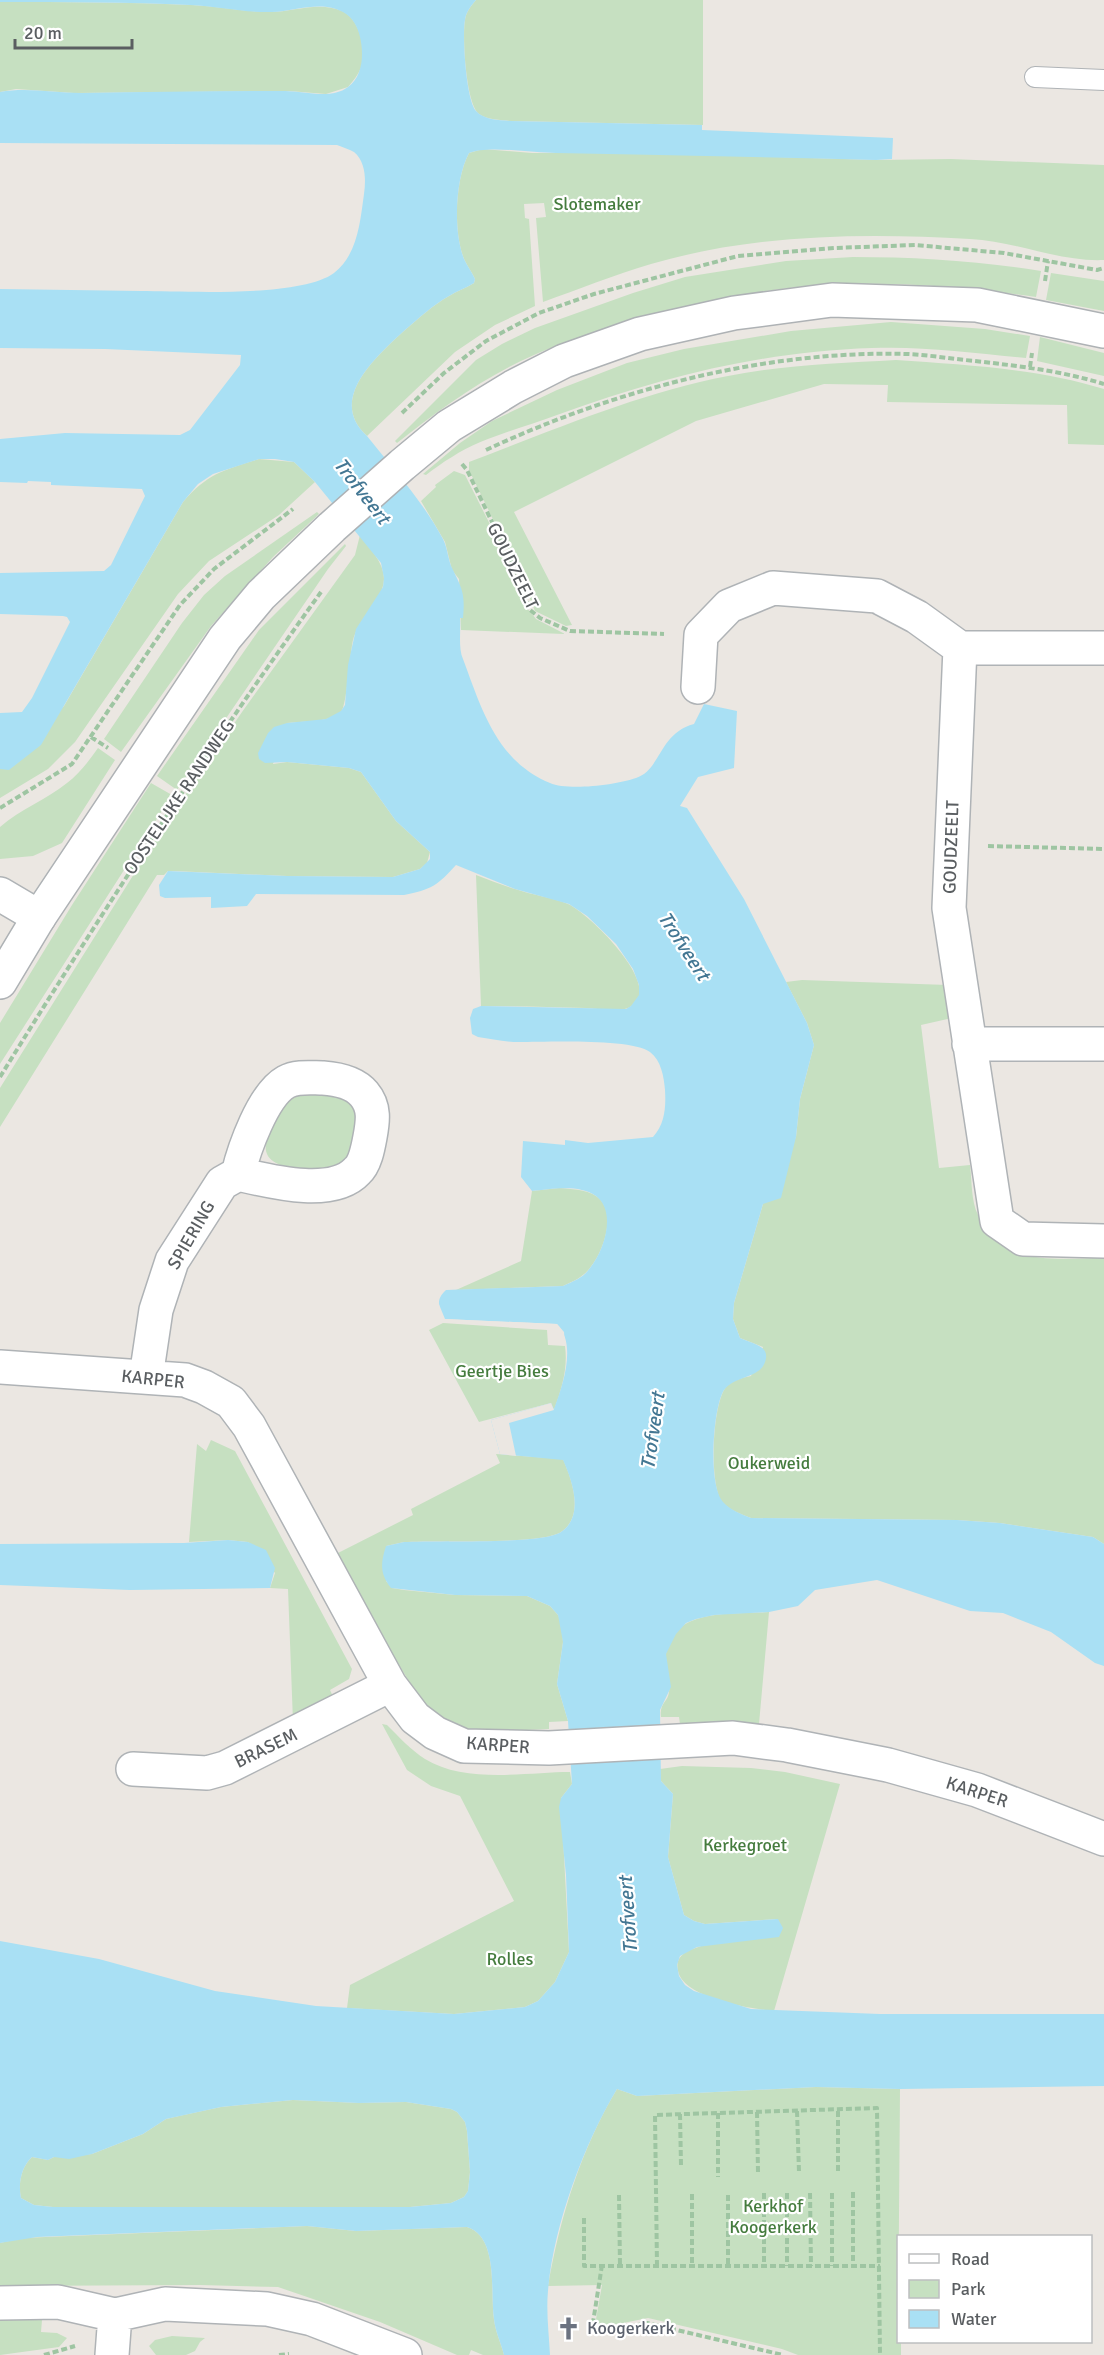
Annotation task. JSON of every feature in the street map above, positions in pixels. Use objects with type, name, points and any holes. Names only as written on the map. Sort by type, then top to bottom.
[{"type":"street","points":[[0,982],[39,918],[225,638],[261,595],[332,527],[449,426],[513,387],[564,361],[640,334],[734,313],[832,300],[977,305],[1104,331]]},
{"type":"street","points":[[698,687],[701,635],[729,606],[773,588],[877,596],[917,617],[960,648],[1104,648]]},
{"type":"street","name":"GOUDZEELT","points":[[960,648],[949,908],[997,1221],[1023,1239],[1104,1241]]},
{"type":"street","points":[[0,894],[39,918]]},
{"type":"street","points":[[969,1044],[1104,1044]]},
{"type":"street","name":"SPIERING","points":[[146,1377],[156,1310],[172,1261],[222,1183],[238,1174]]},
{"type":"street","name":"KARPER","points":[[0,1367],[185,1380],[204,1387],[231,1402],[249,1426],[390,1686],[415,1718],[435,1733],[464,1746],[549,1748],[733,1738],[787,1745],[888,1765],[977,1790],[1104,1839]]},
{"type":"street","name":"BRASEM","points":[[133,1769],[207,1773],[225,1768],[390,1686]]},
{"type":"street","points":[[0,2303],[58,2302],[115,2315],[165,2304],[267,2309],[312,2319],[405,2355]]},
{"type":"street","points":[[111,2355],[115,2315]]},
{"type":"lane","points":[[1035,77],[1104,80]]},
{"type":"path","points":[[477,454],[602,404],[694,376],[775,361],[907,354],[1030,367],[1104,384]]},
{"type":"path","name":"GOUDZEELT","points":[[469,458],[460,462],[467,470],[514,568],[530,610],[540,618],[570,631],[701,635]]},
{"type":"path","points":[[0,808],[72,764],[180,605],[214,569],[298,506]]},
{"type":"path","name":"OOSTELIJKE RANDWEG","points":[[0,1077],[111,898],[179,795],[328,582]]},
{"type":"path","points":[[951,845],[1104,849]]},
{"type":"path","points":[[657,2266],[655,2115],[877,2108],[880,2355]]},
{"type":"path","points":[[838,2109],[838,2171]]},
{"type":"path","points":[[797,2111],[799,2172]]},
{"type":"path","points":[[757,2112],[758,2172]]},
{"type":"path","points":[[718,2113],[718,2177]]},
{"type":"path","points":[[680,2114],[681,2165]]},
{"type":"path","points":[[853,2192],[853,2266]]},
{"type":"path","points":[[764,2193],[764,2266]]},
{"type":"path","points":[[787,2193],[787,2266]]},
{"type":"path","points":[[810,2193],[811,2266]]},
{"type":"path","points":[[832,2193],[832,2266]]},
{"type":"path","points":[[692,2194],[692,2266]]},
{"type":"path","points":[[619,2195],[620,2266]]},
{"type":"path","points":[[728,2195],[728,2266]]},
{"type":"path","points":[[584,2218],[584,2265],[880,2266]]},
{"type":"path","points":[[602,2265],[592,2329],[614,2330],[647,2323],[783,2355]]},
{"type":"green space","points":[[476,0],[703,0],[703,125],[511,121],[479,114],[468,84],[464,29],[469,9]]},
{"type":"green space","points":[[0,2],[168,4],[270,12],[315,7],[333,8],[348,15],[358,28],[363,61],[348,87],[326,94],[289,91],[74,93],[16,89],[0,92]]},
{"type":"green space","name":"Slotemaker","points":[[483,149],[532,153],[650,153],[876,160],[951,159],[1104,165],[1104,260],[1070,258],[1004,243],[970,239],[890,236],[809,238],[769,241],[690,254],[637,268],[543,302],[536,218],[546,217],[544,203],[524,204],[525,218],[529,219],[535,306],[495,325],[455,352],[367,436],[356,422],[352,407],[360,378],[382,352],[421,316],[452,294],[474,283],[475,279],[460,247],[457,205],[464,164],[469,153]]},
{"type":"green space","points":[[853,257],[947,260],[1041,271],[1036,297],[932,286],[854,284],[801,287],[747,294],[667,312],[564,343],[516,364],[463,394],[397,443],[395,441],[476,360],[535,328],[685,277],[786,261]]},
{"type":"green space","points":[[1051,273],[1104,281],[1104,311],[1046,300]]},
{"type":"green space","points":[[891,322],[985,329],[1030,336],[1026,358],[949,350],[872,348],[830,350],[750,361],[635,389],[503,433],[464,450],[426,475],[423,474],[460,443],[492,421],[557,390],[627,363],[684,349],[791,331]]},
{"type":"green space","points":[[1040,337],[1104,353],[1104,376],[1037,361]]},
{"type":"green space","points":[[896,360],[1027,372],[1104,389],[1104,445],[1068,444],[1067,405],[887,402],[888,385],[824,384],[696,421],[514,512],[572,625],[566,626],[535,611],[469,470],[469,462],[533,437],[629,402],[695,383],[770,369]]},
{"type":"green space","points":[[259,459],[294,462],[315,482],[279,515],[209,561],[178,594],[75,742],[48,769],[0,798],[0,769],[4,769],[64,706],[183,502],[200,485],[217,474]]},
{"type":"green space","points":[[454,471],[465,475],[507,558],[527,608],[536,619],[565,634],[461,630],[459,579],[452,570],[445,542],[421,501],[436,487],[435,485]]},
{"type":"green space","points":[[317,512],[319,514],[273,557],[211,626],[121,752],[104,739],[182,623],[204,595],[225,576]]},
{"type":"green space","points":[[360,535],[379,561],[384,579],[380,595],[360,624],[353,640],[343,707],[341,712],[330,718],[287,723],[273,764],[287,762],[349,768],[361,772],[396,821],[430,852],[427,863],[420,869],[393,877],[287,876],[174,871],[157,875],[0,1127],[0,1088],[164,826],[242,712],[355,555]]},
{"type":"green space","points":[[345,544],[346,546],[177,790],[157,776],[259,630]]},
{"type":"green space","points":[[98,748],[115,760],[62,843],[33,856],[0,859],[0,827],[76,776]]},
{"type":"green space","points":[[151,783],[172,795],[0,1064],[0,1023],[72,905]]},
{"type":"green space","points":[[476,875],[568,904],[578,910],[622,953],[633,970],[639,986],[638,999],[628,1008],[618,1010],[481,1006]]},
{"type":"green space","name":"Oukerweid","points":[[802,980],[948,985],[952,1018],[921,1025],[939,1168],[970,1165],[973,1197],[978,1215],[988,1232],[1001,1244],[1016,1252],[1032,1256],[1068,1259],[1104,1258],[1104,1544],[1093,1537],[1000,1523],[957,1520],[751,1518],[732,1510],[722,1502],[715,1479],[714,1463],[715,1426],[721,1396],[726,1387],[734,1381],[751,1376],[763,1347],[740,1338],[733,1319],[734,1303],[763,1204],[796,1137],[800,1099],[814,1045],[807,1023],[786,982]]},
{"type":"green space","points":[[311,1092],[341,1094],[357,1108],[353,1155],[330,1170],[318,1171],[282,1165],[268,1156],[266,1149],[270,1130],[284,1107],[299,1095]]},
{"type":"green space","points":[[559,1188],[588,1192],[603,1202],[607,1220],[604,1241],[595,1261],[587,1271],[563,1286],[456,1290],[521,1261],[532,1191]]},
{"type":"green space","name":"Geertje Bies","points":[[443,1323],[547,1330],[548,1345],[565,1346],[566,1354],[564,1378],[554,1410],[551,1403],[479,1422],[429,1330]]},
{"type":"green space","points":[[211,1440],[235,1451],[352,1669],[349,1679],[330,1690],[335,1701],[293,1722],[288,1589],[270,1588],[275,1573],[248,1542],[228,1540],[189,1542],[197,1444],[206,1451]]},
{"type":"green space","points":[[496,1454],[563,1459],[573,1487],[575,1507],[568,1525],[561,1532],[533,1539],[404,1542],[386,1546],[386,1581],[392,1588],[404,1590],[455,1595],[527,1596],[550,1606],[562,1624],[563,1642],[557,1684],[568,1721],[549,1722],[549,1729],[481,1732],[463,1729],[439,1716],[422,1702],[394,1657],[338,1553],[413,1515],[411,1509],[500,1463]]},
{"type":"green space","points":[[769,1612],[759,1724],[680,1724],[679,1717],[661,1717],[661,1709],[669,1687],[666,1654],[671,1639],[680,1628],[707,1616]]},
{"type":"green space","name":"Rolles","points":[[382,1724],[387,1725],[425,1759],[459,1772],[497,1775],[570,1772],[572,1784],[561,1798],[569,1952],[555,1982],[538,2001],[525,2007],[454,2014],[347,2008],[350,1985],[514,1901],[460,1796],[431,1786],[407,1770]]},
{"type":"green space","name":"Kerkegroet","points":[[682,1766],[751,1768],[785,1772],[840,1784],[774,2011],[735,2005],[705,1995],[683,1980],[678,1971],[677,1964],[687,1951],[778,1919],[705,1924],[684,1915],[668,1857],[673,1794],[661,1781],[660,1769]]},
{"type":"green space","name":"Kerkhof Koogerkerk","points":[[816,2087],[900,2089],[897,2343],[901,2343],[901,2355],[798,2355],[782,2349],[648,2318],[613,2325],[595,2325],[602,2285],[548,2286],[566,2209],[593,2135],[617,2089],[637,2096]]},
{"type":"green space","points":[[293,2100],[359,2103],[406,2102],[457,2112],[465,2122],[467,2131],[470,2172],[468,2191],[464,2197],[451,2203],[410,2207],[53,2207],[34,2205],[21,2198],[21,2176],[32,2157],[48,2160],[54,2157],[92,2154],[143,2134],[166,2119],[221,2107]]},
{"type":"green space","points":[[307,2226],[356,2231],[467,2227],[477,2233],[489,2253],[495,2324],[504,2355],[483,2355],[471,2350],[469,2355],[457,2355],[380,2322],[278,2287],[0,2286],[0,2243],[22,2238]]},
{"type":"green space","points":[[0,2320],[42,2320],[41,2332],[57,2333],[67,2338],[59,2347],[0,2355]]},
{"type":"green space","points":[[172,2336],[205,2338],[195,2351],[186,2355],[156,2355],[149,2346],[155,2340]]},
{"type":"water","name":"Trofveert","points":[[0,0],[476,0],[465,20],[466,67],[473,105],[479,114],[487,118],[511,121],[702,125],[702,130],[893,138],[892,159],[876,160],[556,153],[499,149],[469,153],[458,191],[457,220],[460,247],[475,279],[474,283],[452,294],[432,308],[382,352],[360,378],[352,407],[356,422],[417,498],[443,539],[463,598],[463,618],[460,618],[463,659],[493,731],[503,747],[531,773],[550,783],[568,787],[605,785],[636,778],[651,767],[674,735],[694,724],[704,704],[737,711],[734,768],[698,777],[680,806],[687,808],[744,899],[807,1023],[814,1045],[800,1099],[796,1137],[781,1198],[763,1204],[734,1303],[733,1319],[740,1338],[761,1347],[766,1358],[759,1371],[726,1388],[719,1404],[714,1432],[714,1466],[718,1493],[723,1502],[732,1510],[751,1518],[957,1520],[1000,1523],[1093,1537],[1104,1544],[1104,1666],[1095,1663],[1051,1632],[1003,1613],[970,1611],[877,1580],[815,1590],[798,1606],[769,1612],[714,1615],[686,1623],[676,1634],[666,1654],[671,1687],[660,1710],[661,1781],[673,1794],[668,1857],[684,1915],[705,1924],[778,1919],[783,1928],[779,1937],[697,1947],[680,1956],[677,1965],[679,1976],[685,1985],[694,1991],[751,2009],[880,2014],[1104,2014],[1104,2086],[900,2089],[816,2087],[637,2096],[617,2089],[582,2160],[556,2240],[547,2299],[550,2355],[504,2355],[495,2324],[489,2253],[477,2233],[467,2227],[356,2231],[307,2226],[37,2237],[0,2243],[0,1941],[99,1959],[215,1991],[316,2006],[454,2014],[525,2007],[538,2001],[555,1982],[569,1952],[566,1875],[559,1807],[561,1798],[572,1784],[568,1721],[557,1684],[563,1642],[558,1615],[550,1606],[527,1596],[455,1595],[391,1588],[384,1577],[382,1562],[386,1546],[404,1542],[533,1539],[561,1532],[573,1517],[575,1507],[573,1487],[563,1460],[500,1454],[491,1420],[551,1403],[554,1409],[566,1365],[566,1342],[563,1332],[557,1324],[444,1319],[439,1300],[446,1290],[563,1286],[584,1274],[595,1261],[604,1242],[607,1221],[602,1203],[596,1196],[582,1190],[565,1188],[532,1191],[521,1177],[523,1141],[565,1145],[565,1140],[588,1143],[653,1137],[662,1121],[665,1096],[664,1080],[659,1064],[654,1055],[640,1048],[588,1042],[509,1042],[472,1034],[470,1018],[473,1009],[481,1006],[626,1009],[631,1006],[639,995],[639,985],[633,969],[616,944],[587,916],[569,904],[515,889],[456,865],[433,886],[404,895],[256,894],[247,906],[211,908],[211,897],[165,898],[160,896],[159,885],[168,871],[287,876],[393,877],[420,869],[430,859],[430,852],[396,821],[361,772],[349,768],[287,762],[265,763],[259,759],[258,753],[268,733],[274,727],[287,723],[326,719],[341,711],[345,705],[348,665],[356,629],[383,587],[381,563],[315,482],[294,462],[259,459],[213,474],[198,484],[183,502],[41,745],[9,770],[0,769],[0,713],[22,712],[32,698],[70,622],[67,617],[63,616],[0,614],[0,573],[104,571],[111,565],[145,496],[142,489],[51,485],[51,482],[0,482],[0,439],[65,433],[180,435],[190,430],[240,365],[241,355],[105,349],[0,348],[0,289],[241,291],[270,290],[318,281],[334,273],[348,257],[353,247],[359,226],[365,183],[363,166],[358,156],[337,145],[0,143],[0,92],[20,90],[81,93],[285,91],[326,94],[341,91],[357,77],[362,57],[358,30],[343,12],[317,6],[262,12],[166,4],[0,2]],"holes":[[[293,2100],[359,2103],[406,2102],[457,2112],[465,2122],[467,2131],[470,2172],[468,2191],[464,2197],[451,2203],[410,2207],[53,2207],[34,2205],[21,2198],[21,2176],[32,2157],[48,2160],[54,2157],[69,2159],[92,2154],[143,2134],[166,2119],[221,2107]]]},
{"type":"water","points":[[228,1540],[248,1542],[266,1550],[275,1568],[270,1588],[130,1590],[0,1585],[0,1544],[184,1543]]},
{"type":"pier","points":[[438,1302],[445,1319],[557,1324],[564,1332],[565,1346],[562,1345],[561,1333],[555,1327],[444,1322],[435,1304]]},
{"type":"pier","points":[[551,1403],[554,1410],[509,1423],[516,1456],[500,1454],[491,1420]]},
{"type":"place","name":"Koogerkerk","points":[[569,2328]]}]
